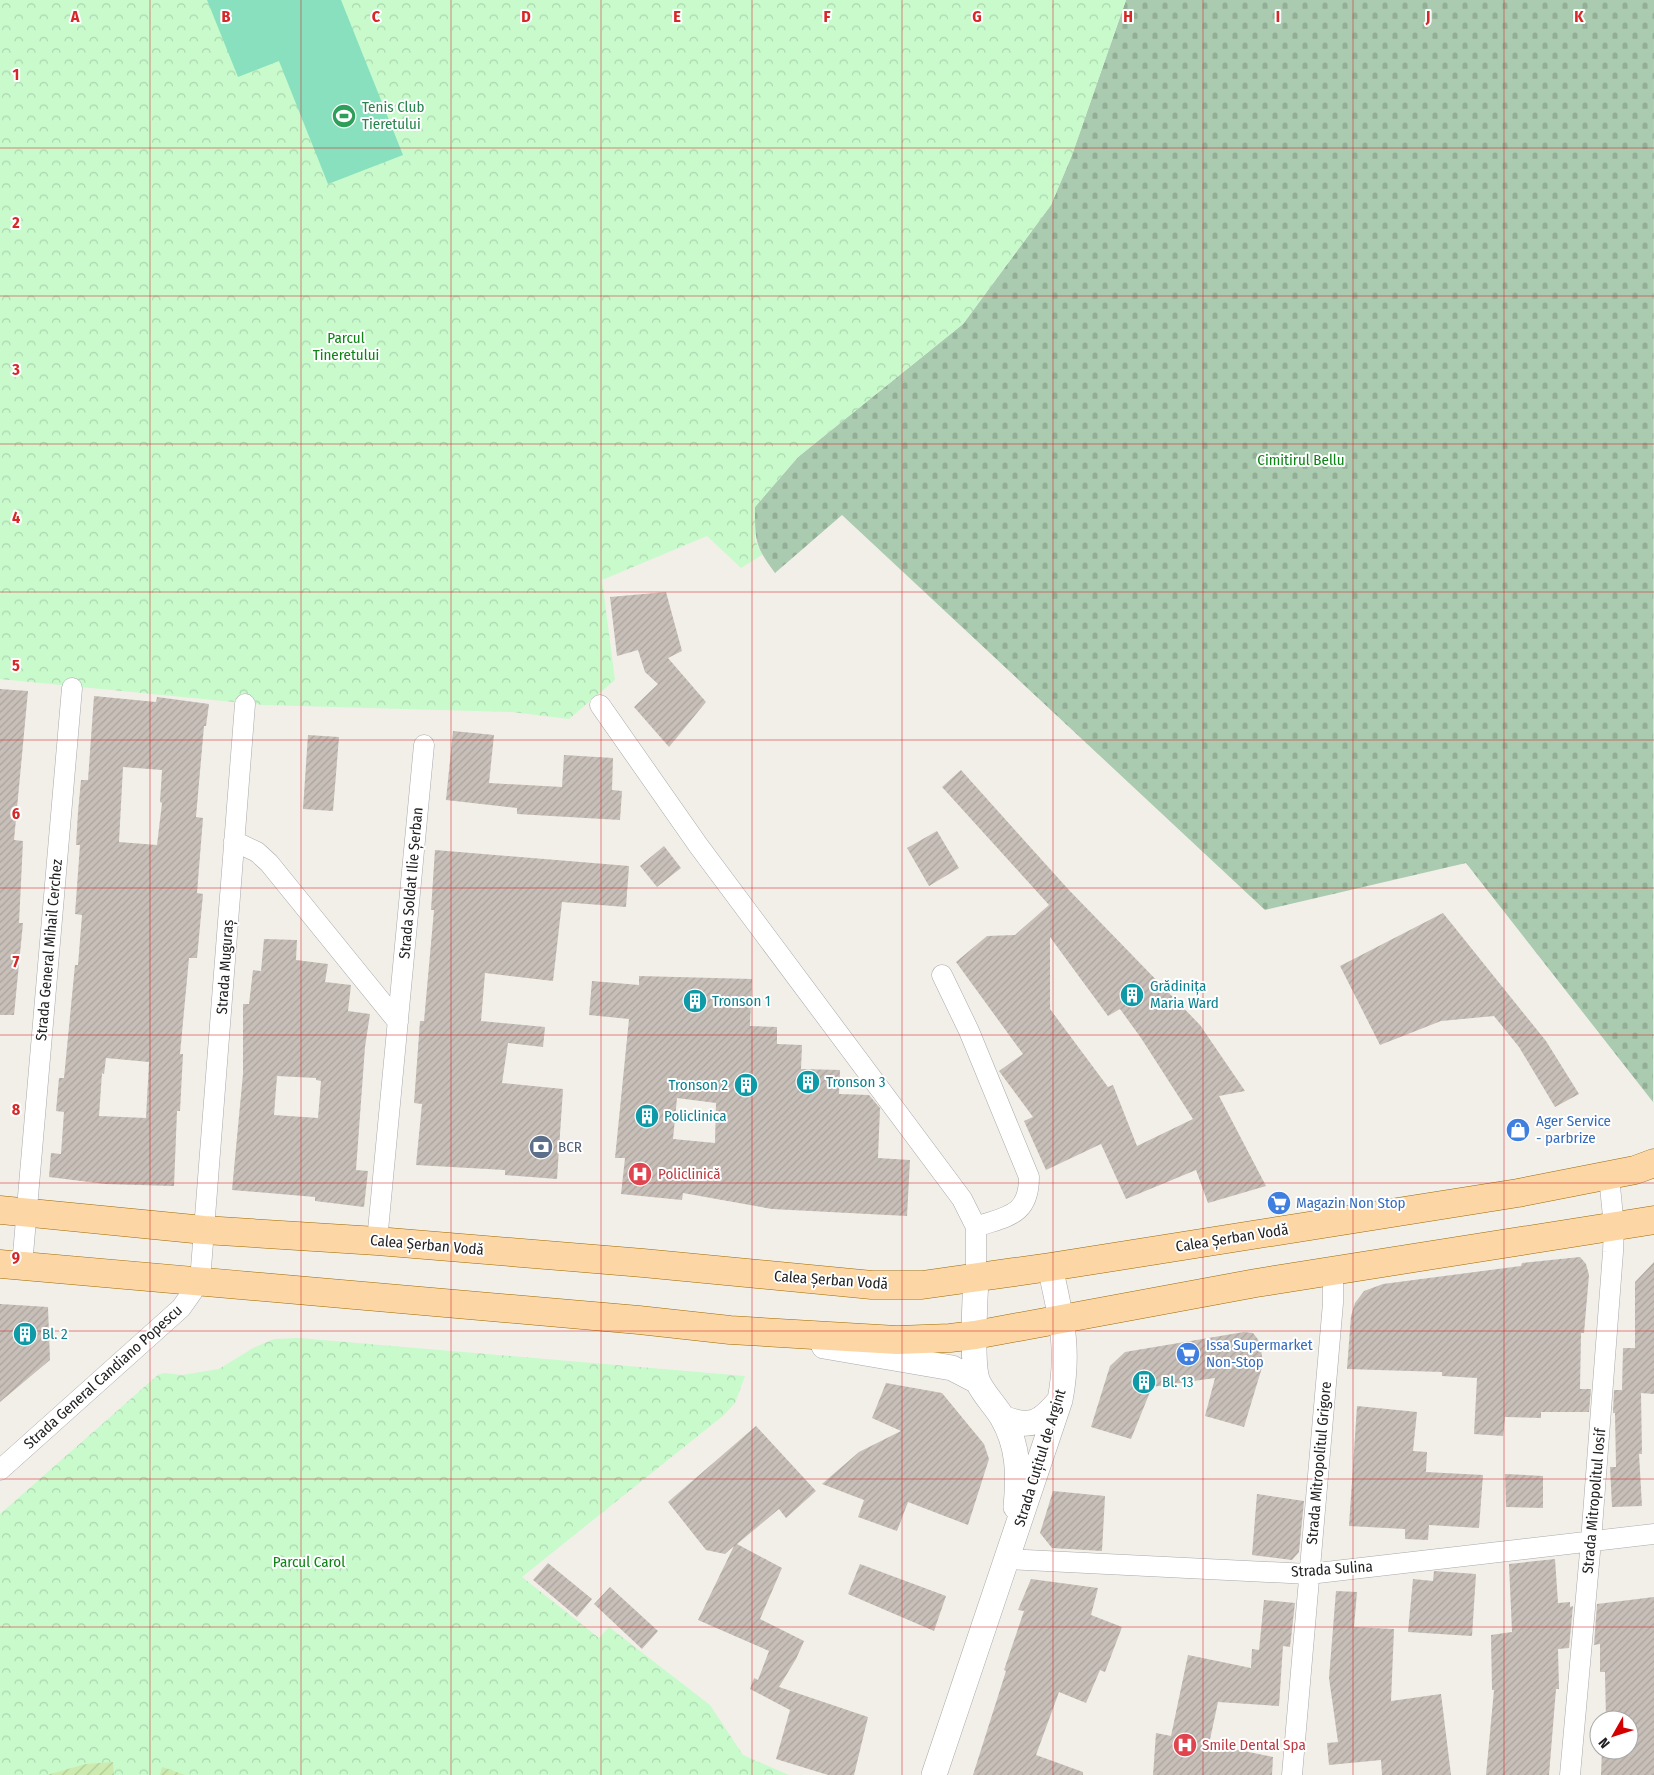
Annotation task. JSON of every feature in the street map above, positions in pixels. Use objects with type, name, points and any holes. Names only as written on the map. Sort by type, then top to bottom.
[{"type":"main road","name":"Calea Șerban Vodă","points":[[13,1212],[204,1230],[377,1240],[872,1285],[922,1284],[1050,1268],[1527,1192],[1609,1176],[1654,1163]]},
{"type":"main road","points":[[11,1265],[638,1320],[730,1330],[897,1340],[974,1335],[1333,1270],[1654,1220]]},
{"type":"street","name":"Strada General Mihail Cerchez","points":[[11,1265],[13,1212],[72,688]]},
{"type":"street","name":"Strada Muguraș","points":[[200,1281],[245,704]]},
{"type":"street","points":[[600,705],[768,939],[962,1198],[976,1227],[976,1278]]},
{"type":"street","name":"Strada Soldat Ilie Șerban","points":[[377,1240],[424,745]]},
{"type":"street","points":[[234,841],[257,852],[270,863],[398,1022]]},
{"type":"street","points":[[942,975],[969,1032],[1028,1177],[1029,1193],[1023,1205],[1010,1215],[976,1227]]},
{"type":"street","name":"Strada Mitropolitul Iosif","points":[[1570,1775],[1591,1541],[1614,1227],[1609,1176]]},
{"type":"street","name":"Strada Cuțitul de Argint","points":[[934,1775],[1060,1400],[1066,1359],[1062,1320],[1050,1268]]},
{"type":"street","name":"Strada Mitropolitul Grigore","points":[[1292,1775],[1334,1303],[1333,1270]]},
{"type":"street","name":"Strada Cuțitul de Argint","points":[[976,1278],[974,1335],[978,1381],[1003,1418],[1014,1445],[1019,1478],[1008,1559]]},
{"type":"street","name":"Strada General Candiano Popescu","points":[[0,1470],[181,1308],[200,1281]]},
{"type":"street","points":[[730,1330],[944,1366],[964,1373],[978,1381]]},
{"type":"street","points":[[1003,1418],[1018,1424],[1030,1424],[1045,1416],[1060,1400]]},
{"type":"street","name":"Strada Sulina","points":[[1008,1559],[1309,1574],[1654,1534]]},
{"type":"green space","name":"Parcul Tineretului","points":[[0,0],[1126,0],[1072,155],[1051,205],[963,324],[798,457],[755,507],[755,540],[762,555],[741,568],[707,536],[602,580],[615,680],[569,719],[512,712],[263,705],[0,679]]},
{"type":"green space","name":"Tenis Club Tieretului","points":[[207,0],[341,0],[403,155],[328,184],[279,61],[238,77]]},
{"type":"green space","name":"Cimitirul Bellu","points":[[1126,0],[1654,0],[1653,1102],[1466,863],[1265,910],[842,515],[775,573],[763,556],[756,536],[755,507],[798,457],[963,324],[1051,205],[1072,155]]},
{"type":"green space","name":"Parcul Carol","points":[[299,1338],[745,1376],[735,1403],[724,1415],[522,1577],[599,1638],[609,1627],[710,1705],[743,1755],[789,1775],[0,1775],[0,1514],[159,1374],[182,1375],[219,1369],[253,1348],[274,1339]]},
{"type":"green space","points":[[113,1762],[114,1775],[47,1775],[86,1764]]},
{"type":"green space","points":[[162,1767],[185,1775],[160,1775]]},
{"type":"building","points":[[666,592],[682,651],[668,658],[706,702],[669,747],[634,707],[658,684],[645,672],[638,650],[617,656],[610,597]]},
{"type":"building","points":[[0,689],[28,691],[14,840],[23,841],[19,923],[23,923],[14,1015],[0,1015]]},
{"type":"building","points":[[94,696],[156,702],[157,697],[209,704],[206,726],[204,726],[196,817],[203,818],[197,893],[203,894],[197,958],[189,958],[180,1054],[183,1054],[180,1111],[177,1111],[174,1186],[105,1184],[49,1177],[51,1153],[61,1154],[64,1112],[56,1111],[59,1078],[64,1078],[75,965],[78,965],[82,915],[75,914],[80,845],[76,845],[81,780],[88,780]],"holes":[[[123,767],[162,770],[160,802],[162,803],[157,845],[119,842]],[[106,1058],[149,1062],[146,1118],[99,1116],[102,1073],[104,1074]]]},
{"type":"building","points":[[453,731],[494,735],[489,783],[562,787],[564,755],[613,758],[612,790],[622,791],[620,820],[517,814],[517,808],[446,800]]},
{"type":"building","points":[[308,735],[339,737],[333,811],[303,809]]},
{"type":"building","points":[[961,770],[1068,889],[1200,1025],[1245,1091],[1219,1096],[1266,1186],[1208,1203],[1196,1170],[1126,1199],[1101,1144],[1046,1170],[1024,1121],[1033,1117],[999,1071],[1023,1054],[956,962],[987,936],[1015,935],[1049,905],[942,787]],"holes":[[[1050,937],[1108,1016],[1120,1009],[1193,1119],[1137,1146],[1113,1085],[1108,1087],[1050,1009]]]},
{"type":"building","points":[[937,831],[959,868],[929,886],[907,848]]},
{"type":"building","points":[[664,846],[681,868],[657,887],[640,866]]},
{"type":"building","points":[[435,850],[629,866],[626,907],[562,902],[553,981],[485,973],[481,1021],[545,1027],[543,1047],[508,1043],[502,1083],[563,1089],[557,1179],[505,1175],[505,1170],[416,1165],[422,1104],[414,1103],[420,1021],[424,1021],[434,910],[431,910]]},
{"type":"building","points":[[1443,913],[1546,1041],[1579,1094],[1555,1107],[1519,1047],[1494,1016],[1441,1021],[1380,1045],[1340,966]]},
{"type":"building","points":[[264,939],[297,940],[296,960],[328,964],[325,982],[351,985],[348,1011],[370,1014],[365,1047],[356,1170],[368,1171],[364,1207],[315,1201],[315,1197],[232,1190],[243,1074],[243,1004],[249,1004],[253,970],[261,971]],"holes":[[[277,1076],[316,1078],[316,1080],[321,1081],[318,1118],[274,1115]]]},
{"type":"building","points":[[639,976],[752,979],[750,1026],[777,1027],[777,1044],[802,1045],[801,1069],[840,1070],[839,1094],[869,1095],[880,1108],[878,1158],[910,1160],[907,1216],[772,1209],[683,1193],[682,1200],[621,1194],[625,1158],[615,1158],[629,1019],[589,1015],[592,981],[639,985]],"holes":[[[677,1098],[716,1103],[715,1143],[673,1139]]]},
{"type":"building","points":[[1580,1257],[1586,1264],[1589,1275],[1584,1333],[1581,1333],[1580,1389],[1591,1389],[1589,1412],[1541,1412],[1541,1418],[1505,1417],[1503,1436],[1474,1434],[1477,1378],[1442,1376],[1442,1372],[1347,1369],[1351,1316],[1355,1303],[1364,1291],[1383,1284],[1521,1266],[1522,1263]]},
{"type":"building","points":[[1654,1262],[1654,1394],[1641,1393],[1642,1454],[1639,1454],[1642,1506],[1612,1507],[1610,1467],[1616,1467],[1615,1413],[1613,1413],[1614,1390],[1622,1390],[1623,1348],[1635,1348],[1635,1282]]},
{"type":"building","name":"Bl. 2","points":[[0,1304],[48,1307],[50,1360],[0,1402]]},
{"type":"building","name":"Bl. 13","points":[[1244,1332],[1253,1333],[1260,1342],[1263,1364],[1244,1427],[1205,1416],[1215,1378],[1152,1387],[1131,1439],[1091,1427],[1110,1366],[1125,1352]]},
{"type":"building","points":[[886,1383],[942,1393],[984,1444],[989,1459],[968,1525],[908,1502],[897,1531],[858,1517],[864,1500],[822,1484],[859,1452],[901,1431],[872,1418]]},
{"type":"building","points":[[1357,1406],[1417,1412],[1413,1451],[1427,1452],[1426,1472],[1483,1475],[1479,1528],[1429,1525],[1428,1540],[1405,1539],[1405,1529],[1349,1526]]},
{"type":"building","points":[[756,1426],[816,1491],[786,1518],[779,1509],[737,1544],[782,1568],[760,1619],[804,1641],[796,1659],[779,1687],[868,1717],[854,1775],[828,1775],[776,1759],[790,1710],[750,1689],[754,1678],[758,1680],[769,1651],[698,1620],[734,1546],[725,1554],[706,1550],[668,1502]]},
{"type":"building","points":[[1505,1474],[1543,1476],[1543,1508],[1506,1507]]},
{"type":"building","points":[[1053,1491],[1105,1496],[1102,1551],[1052,1548],[1040,1533]]},
{"type":"building","points":[[1257,1494],[1304,1501],[1299,1552],[1292,1560],[1252,1555]]},
{"type":"building","points":[[1555,1559],[1558,1603],[1570,1602],[1570,1607],[1573,1606],[1569,1648],[1558,1649],[1559,1689],[1556,1689],[1549,1775],[1486,1775],[1494,1690],[1492,1690],[1491,1635],[1512,1632],[1509,1564]]},
{"type":"building","points":[[548,1563],[592,1599],[577,1617],[533,1580]]},
{"type":"building","points":[[860,1564],[946,1596],[934,1631],[848,1594]]},
{"type":"building","points":[[1434,1571],[1476,1574],[1472,1636],[1408,1632],[1413,1579],[1433,1581]]},
{"type":"building","points":[[1031,1579],[1098,1588],[1091,1615],[1122,1627],[1105,1672],[1100,1670],[1086,1703],[1059,1692],[1036,1755],[1083,1772],[1083,1775],[973,1775],[1006,1671],[1004,1670],[1024,1611],[1018,1610]]},
{"type":"building","points":[[610,1587],[658,1631],[642,1649],[594,1604]]},
{"type":"building","points":[[1336,1591],[1357,1592],[1354,1627],[1394,1629],[1391,1701],[1441,1694],[1451,1775],[1382,1775],[1381,1760],[1329,1765],[1327,1743],[1338,1742],[1329,1678]]},
{"type":"building","points":[[1654,1597],[1654,1775],[1601,1775],[1602,1760],[1639,1760],[1639,1710],[1606,1710],[1605,1672],[1600,1672],[1600,1644],[1594,1645],[1597,1604]]},
{"type":"building","points":[[1264,1600],[1295,1603],[1290,1647],[1283,1646],[1279,1706],[1218,1702],[1209,1744],[1273,1757],[1272,1775],[1153,1775],[1156,1733],[1171,1736],[1188,1655],[1251,1668],[1252,1649],[1259,1650]]},
{"type":"place","name":"Tenis Club Tieretului","points":[[344,116]]},
{"type":"place","name":"Grădinița Maria Ward","points":[[1132,995]]},
{"type":"place","name":"Tronson 1","points":[[695,1001]]},
{"type":"place","name":"Tronson 3","points":[[808,1082]]},
{"type":"place","name":"Tronson 2","points":[[746,1085]]},
{"type":"place","name":"Policlinica","points":[[647,1116]]},
{"type":"place","name":"Ager Service - parbrize","points":[[1518,1130]]},
{"type":"place","name":"BCR","points":[[541,1147]]},
{"type":"place","name":"Policlinică","points":[[640,1174]]},
{"type":"place","name":"Magazin Non Stop","points":[[1279,1203]]},
{"type":"place","name":"Bl. 2","points":[[25,1334]]},
{"type":"place","name":"Issa Supermarket Non-Stop","points":[[1188,1354]]},
{"type":"place","name":"Bl. 13","points":[[1144,1382]]},
{"type":"place","name":"Smile Dental Spa","points":[[1185,1745]]}]
